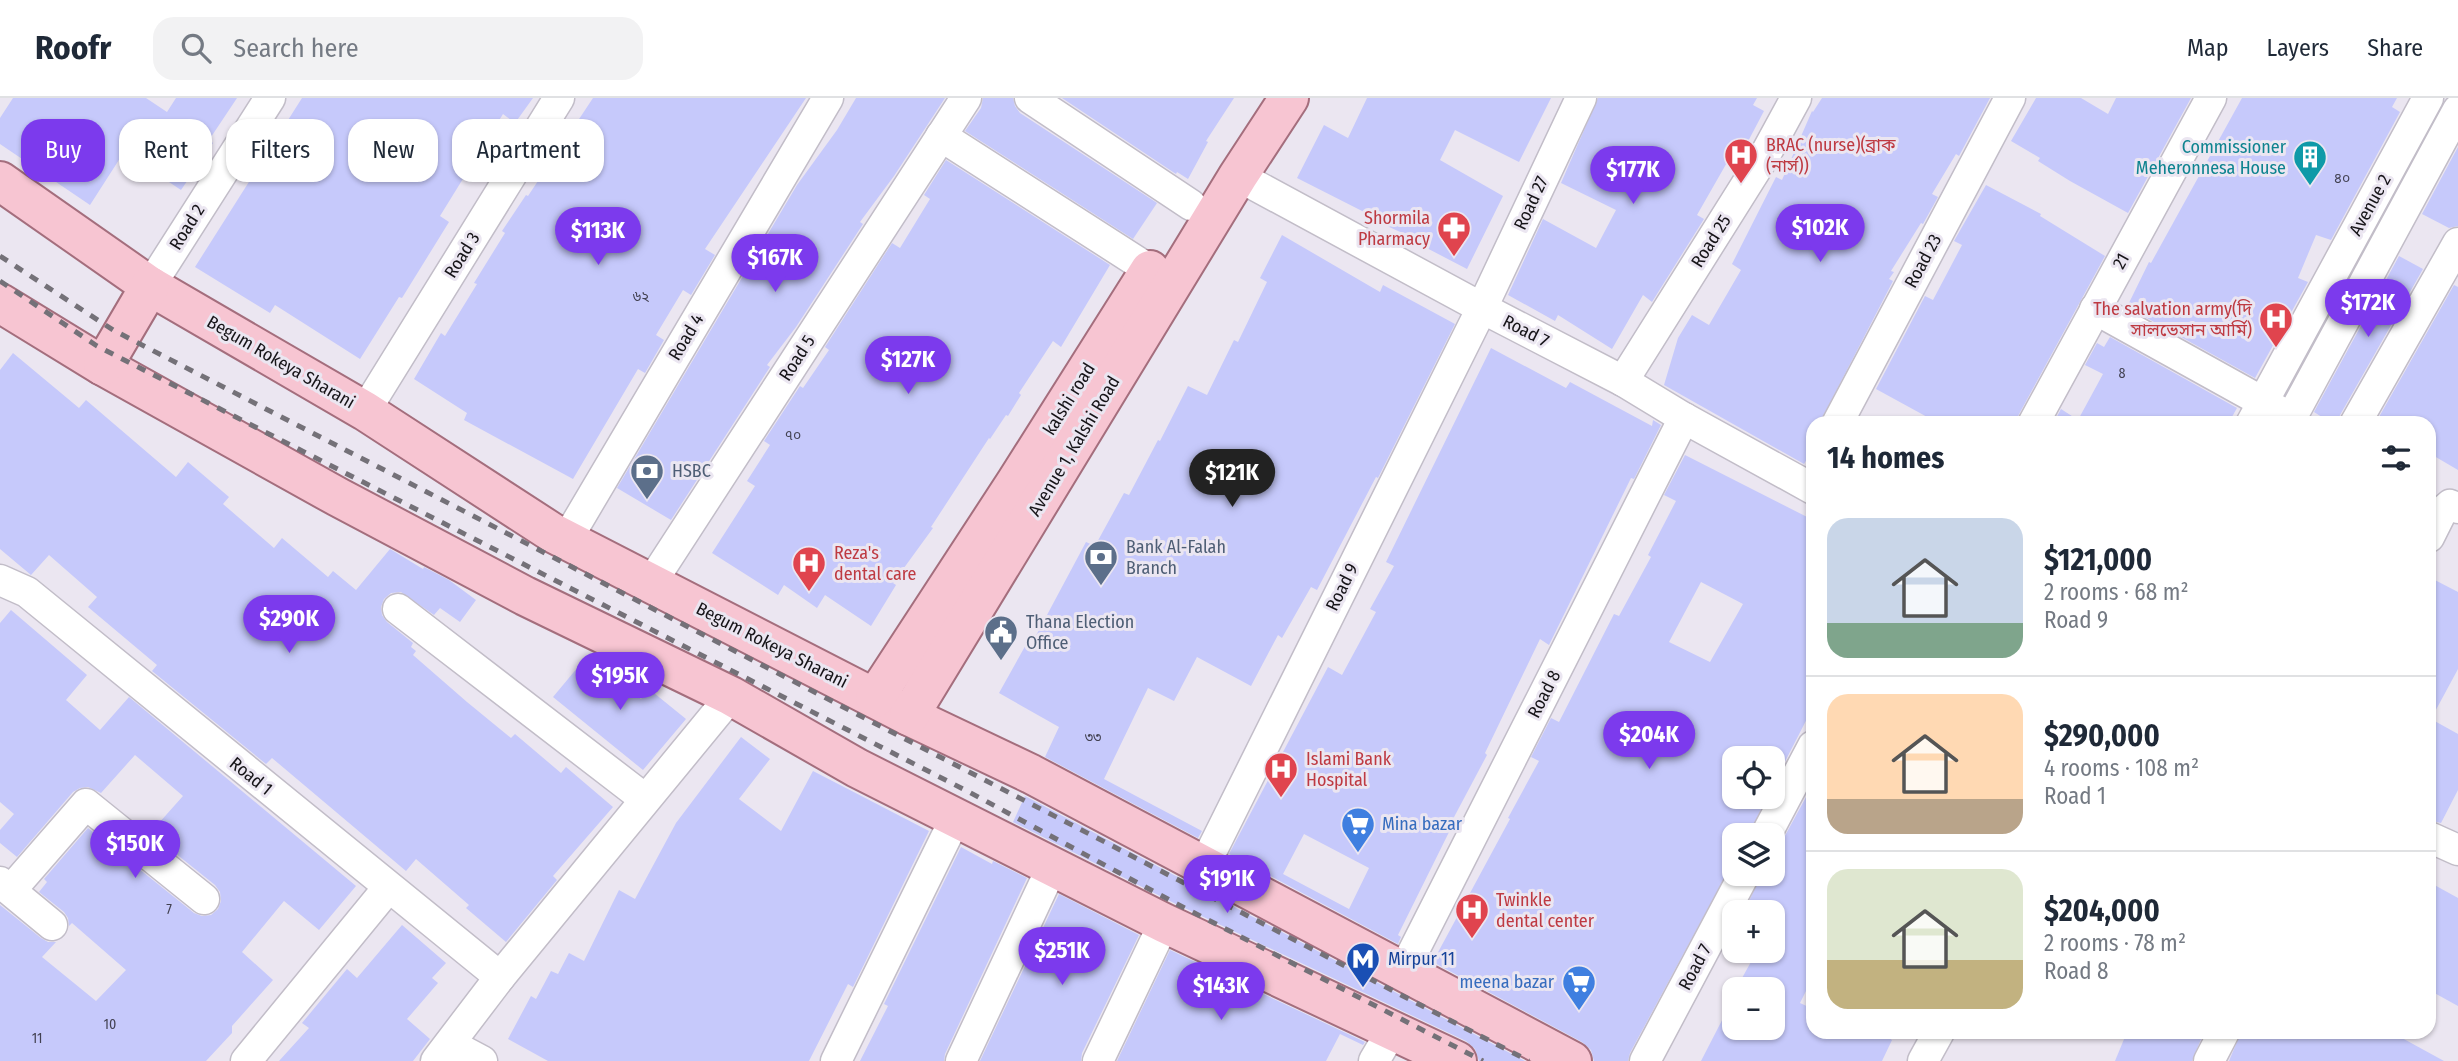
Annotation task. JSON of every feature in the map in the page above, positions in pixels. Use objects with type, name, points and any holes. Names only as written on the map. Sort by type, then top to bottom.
[{"type":"main road","name":"kalshi road","points":[[875,698],[1016,482],[1258,98]]},
{"type":"main road","name":"Avenue 1, Kalshi Road","points":[[909,716],[1238,176],[1289,98]]},
{"type":"main road","name":"Begum Rokeya Sharani","points":[[0,181],[150,286],[365,411],[567,540],[909,716],[1031,775],[1573,1061]]},
{"type":"main road","points":[[103,366],[150,286]]},
{"type":"main road","points":[[0,303],[103,366],[338,497],[513,590],[732,696],[857,768],[1164,923],[1383,1045],[1457,1061]]},
{"type":"street","name":"Road 2","points":[[150,286],[270,98]]},
{"type":"street","name":"Road 3","points":[[365,411],[559,98]]},
{"type":"street","name":"Road 4","points":[[567,540],[828,98]]},
{"type":"street","name":"Road 5","points":[[651,583],[965,98]]},
{"type":"street","points":[[1030,98],[1191,205]]},
{"type":"street","name":"Road 27","points":[[1482,308],[1581,98]]},
{"type":"street","name":"Road 25","points":[[1623,381],[1765,155],[1796,98]]},
{"type":"street","name":"Road 23","points":[[1841,416],[2010,98]]},
{"type":"street","name":"21","points":[[2037,416],[2211,98]]},
{"type":"street","name":"Avenue 2","points":[[2257,413],[2428,98]]},
{"type":"street","name":"Avenue 2","points":[[2296,416],[2458,110]]},
{"type":"street","points":[[941,136],[1150,270]]},
{"type":"street","name":"Road 7","points":[[1238,176],[1623,381],[1684,418],[1806,478]]},
{"type":"street","points":[[2360,416],[2458,243]]},
{"type":"street","name":"Road 9","points":[[1204,866],[1482,308]]},
{"type":"street","points":[[2095,309],[2257,413]]},
{"type":"street","name":"Road 8","points":[[1404,970],[1684,418]]},
{"type":"street","points":[[2436,523],[2441,513],[2450,505],[2458,508]]},
{"type":"street","name":"Road 1","points":[[0,580],[27,592],[500,977]]},
{"type":"street","points":[[398,609],[645,799]]},
{"type":"street","points":[[482,1061],[443,1052],[500,977],[732,696]]},
{"type":"street","points":[[1772,823],[1806,760]]},
{"type":"street","points":[[52,925],[5,886],[86,804],[205,900]]},
{"type":"street","points":[[836,1061],[956,817]]},
{"type":"street","points":[[2436,840],[2458,850]]},
{"type":"street","points":[[961,1061],[1052,865]]},
{"type":"street","name":"Road 7","points":[[1645,1061],[1738,886]]},
{"type":"street","points":[[246,1061],[388,888]]},
{"type":"street","points":[[1098,1061],[1164,923]]},
{"type":"street","points":[[1923,1061],[1936,1039]]},
{"type":"street","points":[[2209,1061],[2220,1039]]},
{"type":"building","points":[[13,98],[146,98],[167,112],[176,98],[237,98],[212,136],[212,119],[119,119],[119,160],[105,182],[105,119],[21,119],[21,158],[0,144],[0,118]]},
{"type":"building","points":[[302,98],[533,98],[518,119],[510,119],[503,114],[500,119],[452,119],[452,182],[461,182],[440,216],[449,222],[360,359],[275,305],[270,313],[195,267],[249,182],[334,182],[334,119],[289,119]]},
{"type":"building","points":[[593,98],[806,98],[705,249],[715,255],[691,295],[683,290],[656,335],[664,340],[645,373],[638,369],[573,479],[464,420],[467,413],[414,379],[441,333],[445,336],[477,284],[474,283],[505,233],[502,231],[537,182],[604,182],[604,119],[579,119]]},
{"type":"building","points":[[856,98],[945,98],[860,222],[863,224],[796,327],[767,365],[770,367],[671,520],[617,488],[797,185],[837,130]]},
{"type":"building","points":[[983,98],[1013,98],[1020,113],[1157,203],[1133,239],[965,131],[981,108]]},
{"type":"building","points":[[1062,98],[1234,98],[1206,141],[1208,142],[1188,179],[1177,172],[1176,174]]},
{"type":"building","points":[[1367,98],[1551,98],[1519,162],[1455,130],[1440,160],[1503,196],[1467,269],[1419,244],[1420,241],[1365,216],[1366,213],[1297,178],[1324,125],[1348,138]]},
{"type":"building","points":[[1598,98],[1757,98],[1753,105],[1764,111],[1744,149],[1737,145],[1697,215],[1704,219],[1652,302],[1643,295],[1612,349],[1558,315],[1555,321],[1508,295],[1543,219],[1596,248],[1616,210],[1561,183]]},
{"type":"building","points":[[1822,98],[1990,98],[1959,156],[1956,154],[1932,194],[1938,197],[1923,224],[1921,223],[1891,271],[1894,272],[1889,279],[1893,281],[1823,416],[1806,416],[1804,464],[1664,385],[1678,338],[1692,315],[1709,325],[1741,270],[1732,264],[1776,177],[1782,180]]},
{"type":"building","points":[[2036,98],[2081,98],[2108,114],[2116,98],[2191,98],[2128,213],[2070,181],[2038,161],[2040,158],[2011,141]]},
{"type":"building","points":[[2242,98],[2397,98],[2392,107],[2400,112],[2331,240],[2316,235],[2298,278],[2308,282],[2255,378],[2127,307],[2149,262],[2151,263]]},
{"type":"building","points":[[2458,147],[2458,226],[2449,228],[2422,214]]},
{"type":"building","points":[[946,160],[1110,265],[1061,347],[1053,341],[1019,393],[1021,395],[1008,416],[1006,415],[989,438],[931,527],[933,528],[893,583],[896,585],[871,626],[825,595],[817,608],[784,585],[778,595],[712,553],[755,486],[747,481],[770,445],[764,441],[800,386],[803,388],[829,350],[825,347],[892,243],[900,248],[930,199],[924,195]]},
{"type":"building","points":[[56,182],[105,182],[90,205]]},
{"type":"building","points":[[169,182],[186,182],[181,190]]},
{"type":"building","points":[[1986,185],[2041,214],[2040,216],[2105,256],[2018,416],[1925,416],[1876,389],[1925,296],[1933,300],[1962,245],[1954,241]]},
{"type":"building","points":[[1282,235],[1380,292],[1383,285],[1455,324],[1378,478],[1376,477],[1317,590],[1311,587],[1282,638],[1278,635],[1251,686],[1197,657],[1174,701],[1148,688],[1104,779],[1202,831],[1198,838],[1045,757],[1059,727],[999,693],[1028,641],[1032,643],[1086,542],[1095,546],[1124,493],[1129,495],[1188,386],[1207,395],[1234,340],[1238,342],[1267,282],[1260,278]]},
{"type":"building","points":[[2399,256],[2423,269],[2340,416],[2320,416],[2314,412]]},
{"type":"building","points":[[2454,285],[2458,287],[2458,470],[2436,457],[2436,416],[2380,416]]},
{"type":"building","points":[[2110,337],[2237,408],[2232,416],[2080,416],[2103,374],[2085,365],[2097,343],[2104,347]]},
{"type":"building","points":[[1491,348],[1566,388],[1570,382],[1652,426],[1653,420],[1661,425],[1634,479],[1631,478],[1549,645],[1540,639],[1485,753],[1487,755],[1453,819],[1455,820],[1398,935],[1401,937],[1398,944],[1229,854],[1328,667],[1342,675],[1376,612],[1370,609],[1394,566],[1386,562]],"holes":[[[1304,834],[1369,868],[1349,909],[1283,874]]]},
{"type":"building","points":[[13,353],[79,408],[86,400],[176,477],[188,462],[229,497],[223,504],[274,548],[282,538],[328,577],[333,571],[356,590],[390,549],[423,569],[424,567],[449,580],[476,600],[460,622],[440,608],[434,615],[401,592],[391,593],[384,599],[381,607],[387,622],[413,643],[411,647],[416,651],[413,655],[467,702],[511,738],[515,734],[561,773],[566,767],[613,807],[553,876],[557,880],[506,942],[466,908],[469,905],[416,859],[406,871],[272,758],[266,764],[152,671],[157,665],[88,607],[97,597],[49,555],[31,575],[0,549],[0,370]]},
{"type":"building","points":[[2061,409],[2072,416],[2057,416]]},
{"type":"building","points":[[1685,455],[1806,516],[1806,721],[1785,762],[1785,746],[1722,746],[1722,809],[1761,809],[1755,823],[1722,823],[1722,882],[1628,1061],[1594,1061],[1591,1050],[1582,1042],[1429,960],[1432,953],[1436,956],[1510,819],[1508,818],[1539,761],[1531,757],[1551,718],[1559,722],[1614,614],[1619,616],[1651,557],[1648,555],[1676,501],[1664,495]],"holes":[[[1701,582],[1743,604],[1710,662],[1669,642]]]},
{"type":"building","points":[[2436,581],[2458,592],[2458,669],[2436,710]]},
{"type":"building","points":[[11,610],[87,675],[66,700],[100,730],[129,697],[356,886],[319,930],[284,901],[242,952],[273,980],[232,1026],[232,1033],[206,1061],[0,1061],[0,905],[41,938],[56,942],[42,957],[96,1001],[126,970],[72,923],[69,926],[64,912],[39,892],[47,882],[44,879],[88,828],[194,913],[211,915],[218,909],[221,901],[220,892],[215,885],[150,833],[183,796],[135,755],[101,793],[88,787],[73,792],[17,857],[0,843],[0,830],[14,814],[0,802],[0,623]]},
{"type":"building","points":[[588,655],[641,699],[649,689],[686,719],[643,770],[553,697]]},
{"type":"building","points":[[2436,722],[2458,734],[2458,790],[2441,823],[2436,822]]},
{"type":"building","points":[[741,737],[770,759],[739,799],[781,831],[813,771],[929,831],[853,987],[848,984],[809,1061],[548,1061],[508,1039],[531,996],[536,999],[551,971],[558,974],[569,953],[584,961],[619,890],[635,899],[676,823]]},
{"type":"building","points":[[1025,796],[1525,1061],[1479,1061],[1475,1049],[1466,1041],[1174,903],[1013,822]]},
{"type":"building","points":[[1806,797],[1806,991],[1800,1003],[1806,1006],[1806,1039],[1890,1039],[1882,1061],[1701,1061],[1722,1020],[1722,1040],[1785,1040],[1785,977],[1743,977],[1750,963],[1785,963],[1785,900],[1750,900],[1756,886],[1785,886],[1785,836]]},
{"type":"building","points":[[961,847],[992,864],[993,861],[1027,878],[944,1061],[860,1061],[888,1006],[884,1004]]},
{"type":"building","points":[[2436,886],[2458,898],[2458,1006],[2436,994]]},
{"type":"building","points":[[1059,894],[1139,935],[1082,1053],[1081,1061],[980,1061]]},
{"type":"building","points":[[402,925],[446,963],[432,978],[438,983],[407,1019],[430,1039],[413,1061],[279,1061],[309,1028],[302,1023],[347,969],[357,978]]},
{"type":"building","points":[[1170,950],[1365,1042],[1363,1045],[1340,1034],[1326,1061],[1117,1061]]},
{"type":"building","points":[[2124,1039],[2201,1039],[2192,1061],[2115,1061]]},
{"type":"building","points":[[2238,1039],[2404,1039],[2444,1061],[2229,1061]]},
{"type":"railway","points":[[0,256],[113,330],[1529,1061]]},
{"type":"railway","points":[[0,281],[97,346],[969,792],[1177,904],[1483,1061]]},
{"type":"place","name":"BRAC (nurse)(ব্রাক (নার্স))","points":[[1741,185]]},
{"type":"place","name":"Commissioner Meheronnesa House","points":[[2310,187]]},
{"type":"place","name":"Shormila Pharmacy","points":[[1454,258]]},
{"type":"place","name":"The salvation army(দি সালভেসান আর্মি)","points":[[2276,349]]},
{"type":"place","name":"HSBC","points":[[647,501]]},
{"type":"place","name":"Bank Al-Falah Branch","points":[[1101,587]]},
{"type":"place","name":"Reza's dental care","points":[[809,593]]},
{"type":"place","name":"Thana Election Office","points":[[1001,662]]},
{"type":"place","name":"Islami Bank Hospital","points":[[1281,799]]},
{"type":"place","name":"Mina bazar","points":[[1358,854]]},
{"type":"place","name":"Twinkle dental center","points":[[1472,940]]},
{"type":"place","name":"Mirpur 11","points":[[1363,989]]},
{"type":"place","name":"meena bazar","points":[[1579,1012]]}]
